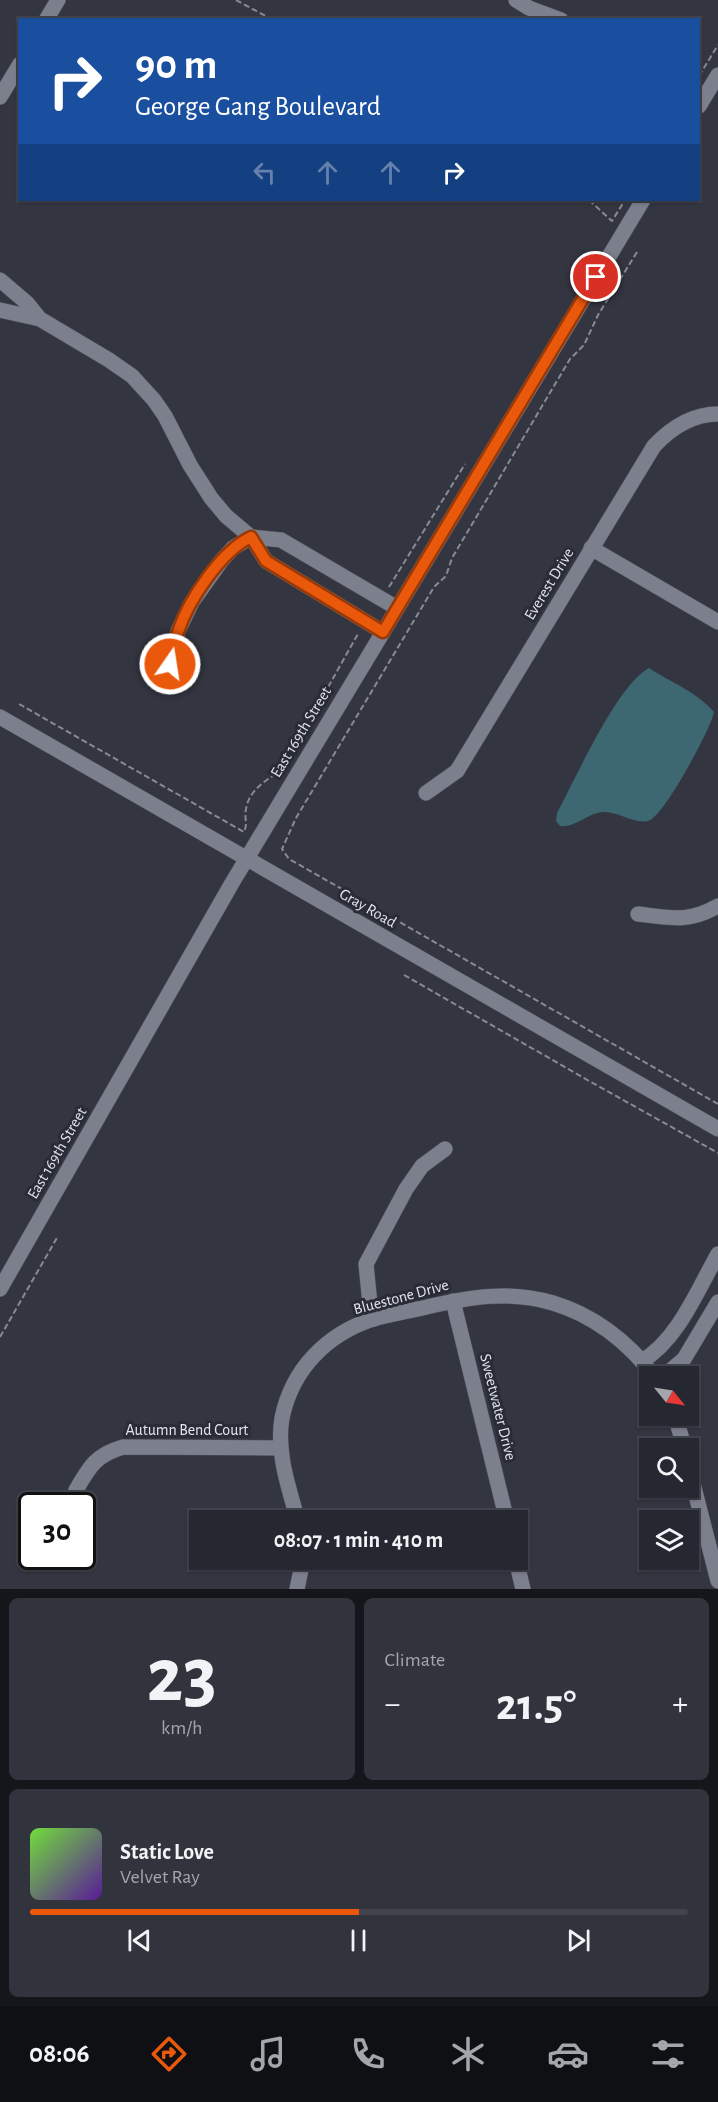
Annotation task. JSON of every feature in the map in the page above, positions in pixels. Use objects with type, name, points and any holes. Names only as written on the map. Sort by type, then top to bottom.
[{"type":"street","points":[[47,18],[58,0]]},
{"type":"street","points":[[516,0],[529,8],[556,18]]},
{"type":"street","points":[[0,97],[18,67]]},
{"type":"street","points":[[700,104],[718,75]]},
{"type":"street","name":"East 169th Street","points":[[0,1289],[246,859],[642,201]]},
{"type":"street","points":[[0,280],[27,303],[40,320]]},
{"type":"street","points":[[0,310],[40,320],[109,360],[141,385],[165,416],[190,465],[215,503],[226,516],[251,537],[266,561],[383,632]]},
{"type":"street","name":"Everest Drive","points":[[426,793],[457,771],[654,446],[667,432],[682,424],[706,414],[718,414]]},
{"type":"street","points":[[170,664],[178,631],[192,602],[227,554],[251,537],[282,540],[397,608]]},
{"type":"street","points":[[591,548],[718,622]]},
{"type":"street","points":[[309,586],[322,564]]},
{"type":"street","name":"Gray Road","points":[[0,717],[718,1129]]},
{"type":"street","points":[[638,914],[681,920],[718,906]]},
{"type":"street","points":[[374,1319],[366,1264],[406,1190],[422,1166],[445,1149]]},
{"type":"street","points":[[642,1361],[655,1354],[663,1346],[718,1254]]},
{"type":"street","name":"Bluestone Drive","points":[[295,1510],[281,1448],[283,1417],[289,1393],[295,1381],[321,1348],[341,1333],[374,1319],[453,1301],[492,1295],[524,1297],[551,1302],[577,1312],[618,1338],[646,1366]]},
{"type":"street","name":"Sweetwater Drive","points":[[453,1301],[504,1510]]},
{"type":"street","points":[[676,1366],[684,1359],[716,1311],[691,1301]]},
{"type":"street","name":"Autumn Bend Court","points":[[76,1490],[96,1459],[123,1447],[281,1448]]},
{"type":"street","points":[[697,1498],[718,1581]]},
{"type":"street","points":[[297,1589],[301,1570]]},
{"type":"street","points":[[518,1570],[523,1589]]},
{"type":"path","points":[[236,0],[269,18]]},
{"type":"path","points":[[700,74],[718,45]]},
{"type":"path","points":[[590,201],[612,221],[624,201]]},
{"type":"path","points":[[381,599],[465,464]]},
{"type":"path","points":[[19,704],[244,832],[247,825],[245,810],[250,796],[263,782],[281,771],[353,641],[366,622]]},
{"type":"path","points":[[404,975],[718,1153]]},
{"type":"path","points":[[0,1337],[58,1236]]},
{"type":"water","points":[[649,668],[691,693],[714,712],[705,736],[686,772],[664,805],[648,821],[637,821],[614,813],[603,812],[571,825],[560,826],[556,821],[557,813],[598,734],[624,693]]},
{"type":"route","points":[[170,664],[178,631],[192,602],[222,560],[233,548],[251,537],[266,561],[383,632],[596,277]]}]
